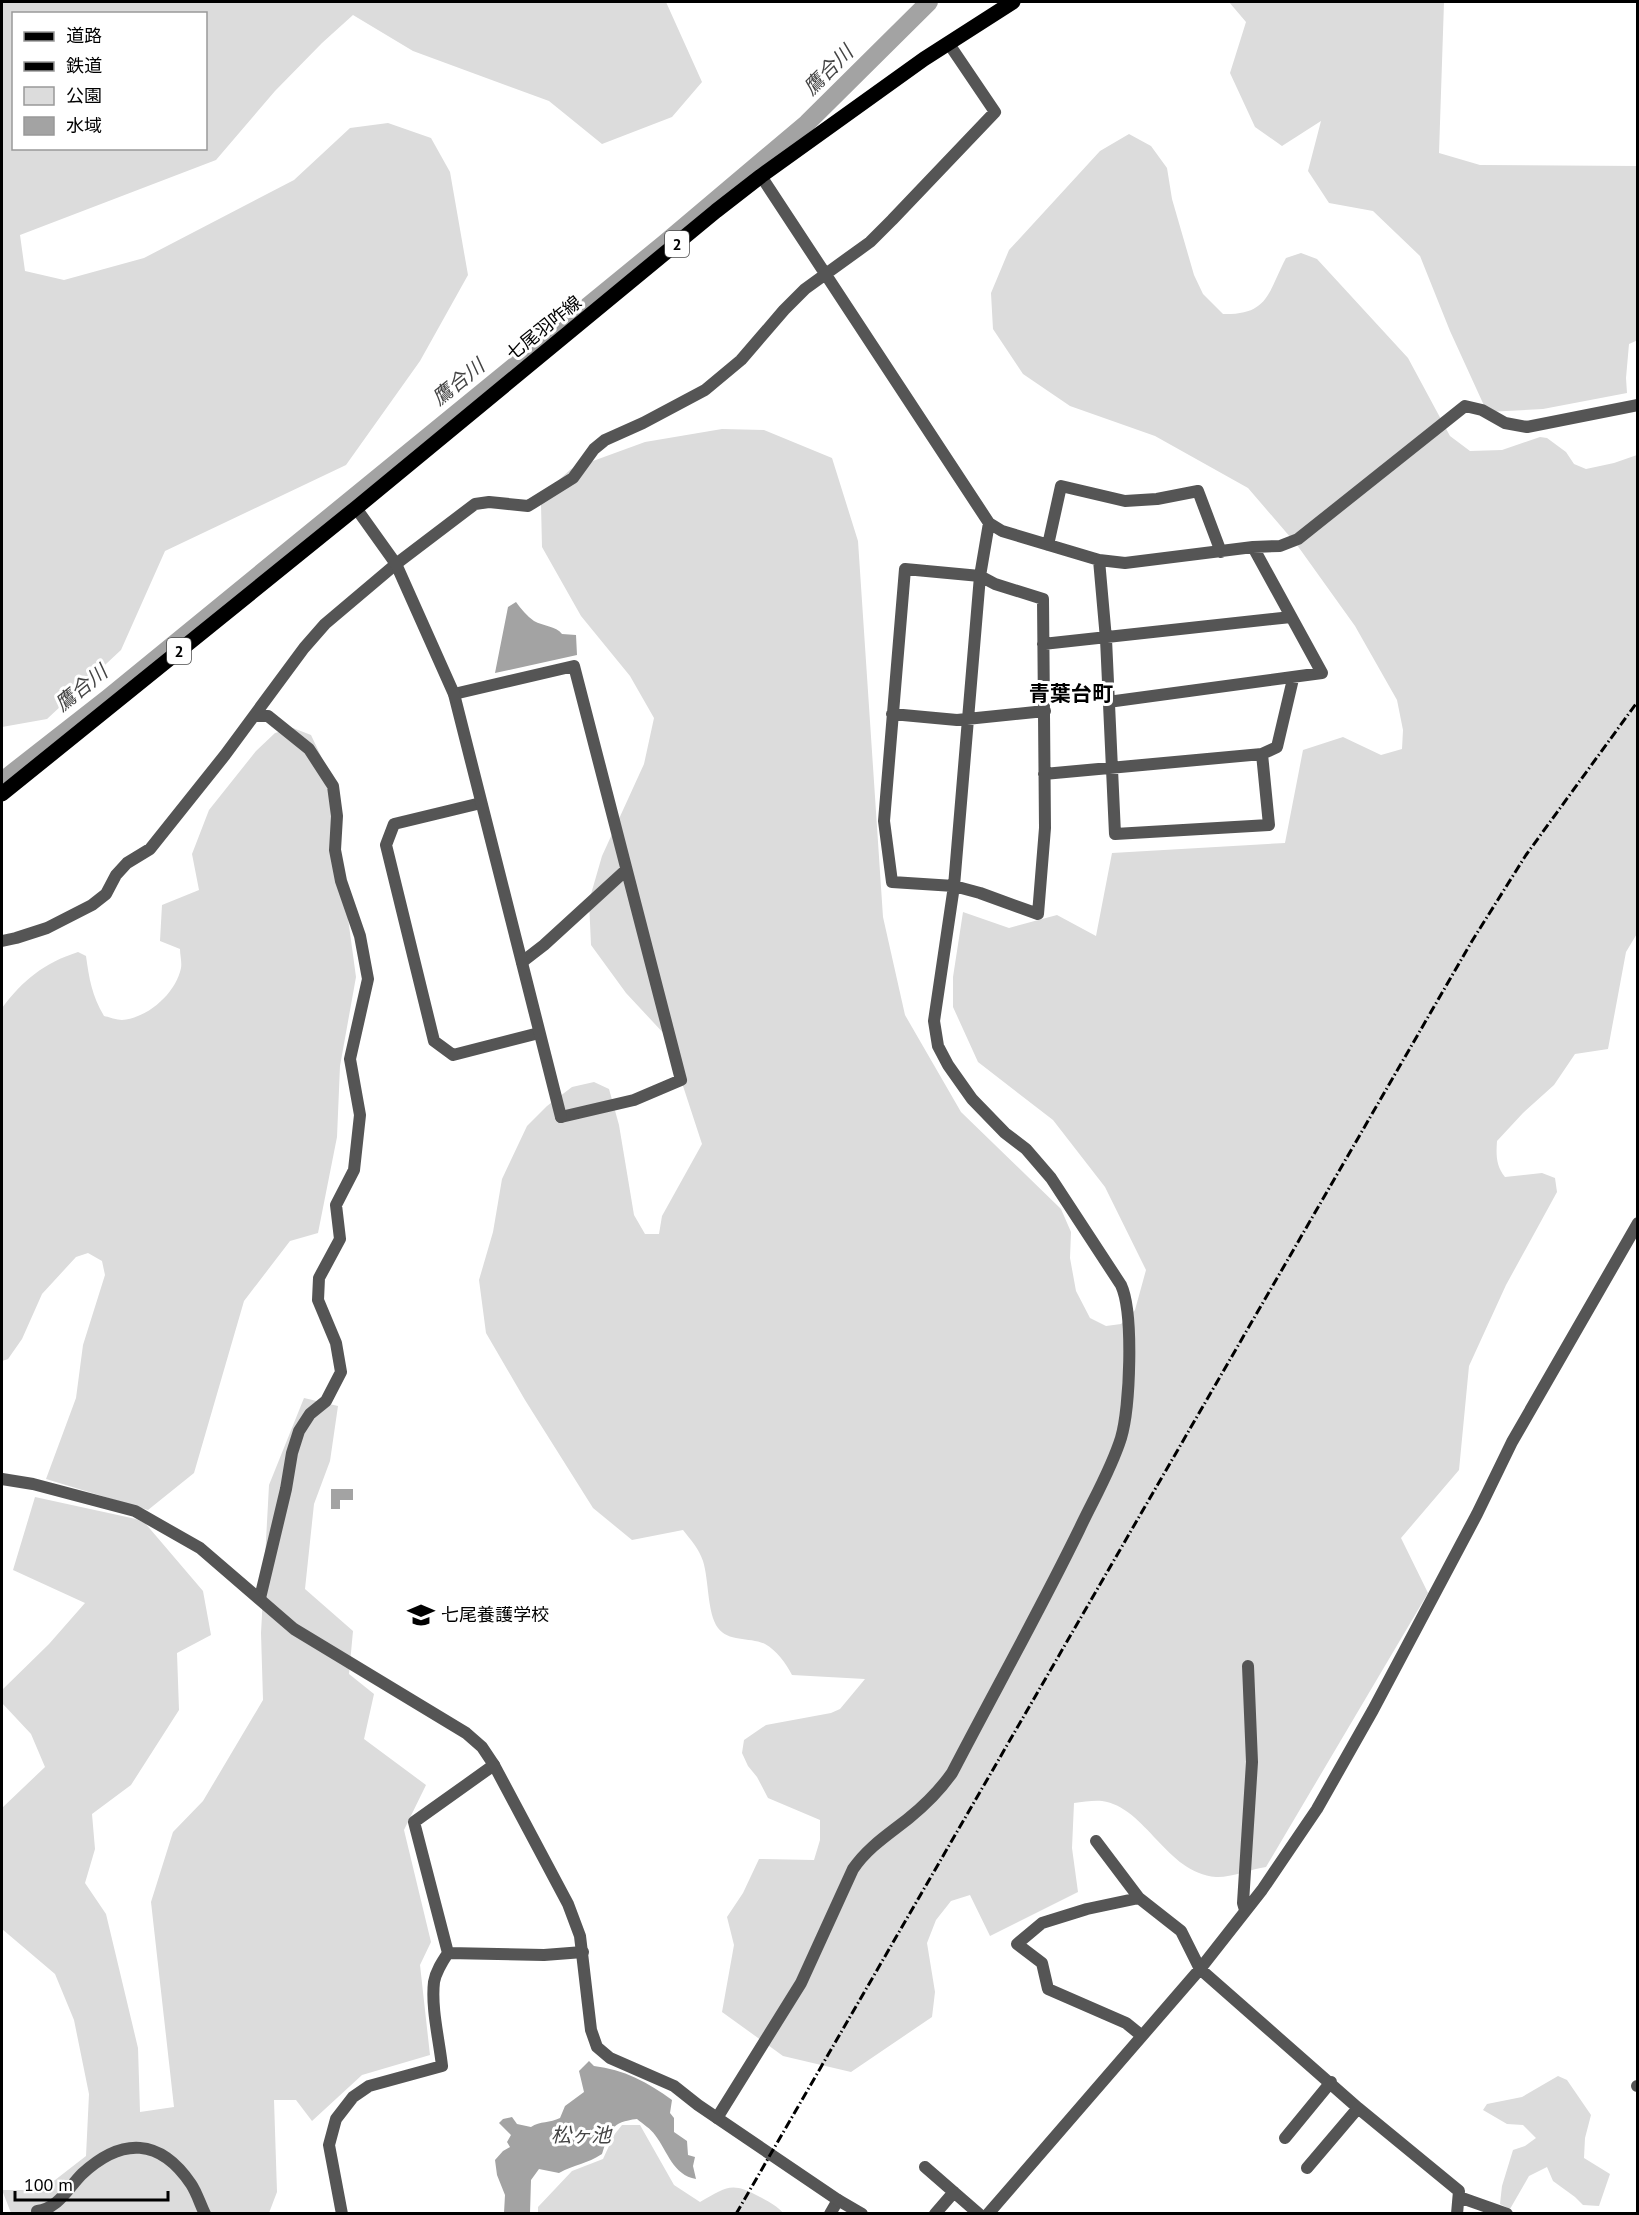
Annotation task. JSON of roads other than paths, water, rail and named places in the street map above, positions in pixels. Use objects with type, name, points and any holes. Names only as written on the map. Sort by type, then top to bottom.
[{"type":"main road","name":"七尾羽咋線","points":[[2,794],[761,176],[924,59],[1012,2]]},
{"type":"street","points":[[2,941],[47,928],[92,905],[106,894],[116,875],[127,863],[150,849],[225,755],[304,648],[325,624],[396,564],[475,504],[489,502],[528,506],[573,478],[594,449],[604,440],[643,423],[705,390],[741,360],[784,310],[825,273],[870,242],[995,112],[949,44]]},
{"type":"street","points":[[761,176],[989,523],[1002,531],[1099,560],[1125,563],[1253,547],[1280,546],[1298,539],[1465,406],[1482,410],[1505,423],[1527,427],[1638,405]]},
{"type":"street","points":[[1048,545],[1061,486],[1125,501],[1157,499],[1198,491],[1221,552]]},
{"type":"street","points":[[356,508],[396,564],[454,694],[561,1117],[634,1100],[681,1080],[625,871],[574,666],[454,694]]},
{"type":"street","points":[[717,2118],[801,1983],[862,1856],[909,1818],[940,1789],[952,1773],[1064,1560],[1111,1462],[1121,1439],[1125,1421],[1130,1334],[1126,1296],[1121,1285],[1035,1159],[1005,1133],[972,1099],[948,1065],[938,1046],[934,1021],[954,886],[980,576],[989,523]]},
{"type":"street","points":[[1108,702],[1293,679],[1322,673],[1253,547]]},
{"type":"street","points":[[1099,560],[1106,639],[1114,834],[1269,825],[1262,754]]},
{"type":"street","points":[[905,568],[980,576],[995,584],[1043,598],[1043,644],[1045,828],[1038,914],[954,886],[892,882],[884,821],[905,568]]},
{"type":"street","points":[[1043,644],[1106,639],[1291,617]]},
{"type":"street","points":[[1044,774],[1262,754],[1273,750],[1277,747],[1293,679]]},
{"type":"street","points":[[892,714],[968,720],[1045,711]]},
{"type":"street","points":[[254,716],[268,716],[309,749],[333,786],[337,816],[335,850],[341,881],[360,936],[368,979],[350,1059],[360,1116],[354,1170],[336,1204],[340,1239],[319,1278],[318,1300],[336,1343],[341,1372],[326,1401],[310,1414],[299,1431],[292,1452],[286,1490],[260,1598]]},
{"type":"street","points":[[481,803],[394,824],[386,845],[434,1041],[453,1054],[539,1033]]},
{"type":"street","points":[[522,962],[544,945],[625,871]]},
{"type":"street","points":[[988,2214],[1200,1969],[1262,1890],[1317,1809],[1373,1710],[1477,1514],[1512,1442],[1638,1223]]},
{"type":"street","points":[[2,1479],[33,1484],[135,1511],[200,1548],[294,1629],[466,1733],[482,1747],[494,1765],[568,1904],[580,1936],[591,2030],[597,2047],[610,2058],[674,2085],[698,2105],[862,2214]]},
{"type":"street","points":[[1245,1910],[1243,1903],[1252,1762],[1248,1666]]},
{"type":"street","points":[[342,2214],[329,2145],[336,2120],[353,2097],[369,2086],[442,2066],[434,1983],[439,1967],[448,1953],[414,1822],[494,1765]]},
{"type":"street","points":[[1096,1841],[1139,1898],[1181,1931],[1200,1969],[1359,2108],[1459,2191],[1457,2214]]},
{"type":"street","points":[[1139,1898],[1087,1909],[1042,1923],[1017,1944],[1042,1963],[1048,1989],[1126,2023],[1142,2036]]},
{"type":"street","points":[[448,1953],[544,1955],[583,1952]]},
{"type":"street","points":[[1285,2138],[1331,2082]]},
{"type":"street","points":[[1307,2168],[1359,2108]]},
{"type":"street","points":[[37,2211],[47,2210],[83,2174],[103,2158],[138,2146],[153,2149],[169,2158],[192,2185],[205,2214]]},
{"type":"street","points":[[925,2166],[979,2214]]},
{"type":"street","points":[[935,2214],[954,2192]]},
{"type":"street","points":[[1459,2197],[1507,2214]]},
{"type":"street","points":[[830,2214],[838,2200]]},
{"type":"water","points":[[516,602],[534,621],[556,629],[562,634],[576,635],[577,655],[495,673],[508,607]]},
{"type":"water","points":[[331,1489],[353,1489],[353,1500],[340,1500],[340,1509],[331,1509]]},
{"type":"water","name":"松ヶ池","points":[[589,2061],[594,2066],[615,2070],[635,2078],[672,2100],[670,2113],[674,2118],[674,2132],[687,2141],[688,2155],[695,2157],[693,2166],[696,2179],[688,2177],[676,2168],[649,2129],[637,2119],[628,2120],[613,2129],[602,2154],[597,2157],[559,2173],[539,2169],[531,2180],[530,2213],[504,2213],[505,2195],[497,2175],[495,2160],[510,2147],[507,2142],[511,2135],[499,2123],[503,2119],[512,2117],[517,2124],[531,2127],[560,2118],[565,2106],[584,2092],[579,2071]]},
{"type":"waterway","name":"鷹合川","points":[[2,781],[108,698],[665,243],[807,123],[929,2]]},
{"type":"railway","points":[[736,2214],[1472,941],[1526,855],[1638,701]]},
{"type":"place","name":"七尾養護学校","points":[[421,1615]]},
{"type":"district","name":"青葉台町","points":[[1071,694]]}]
